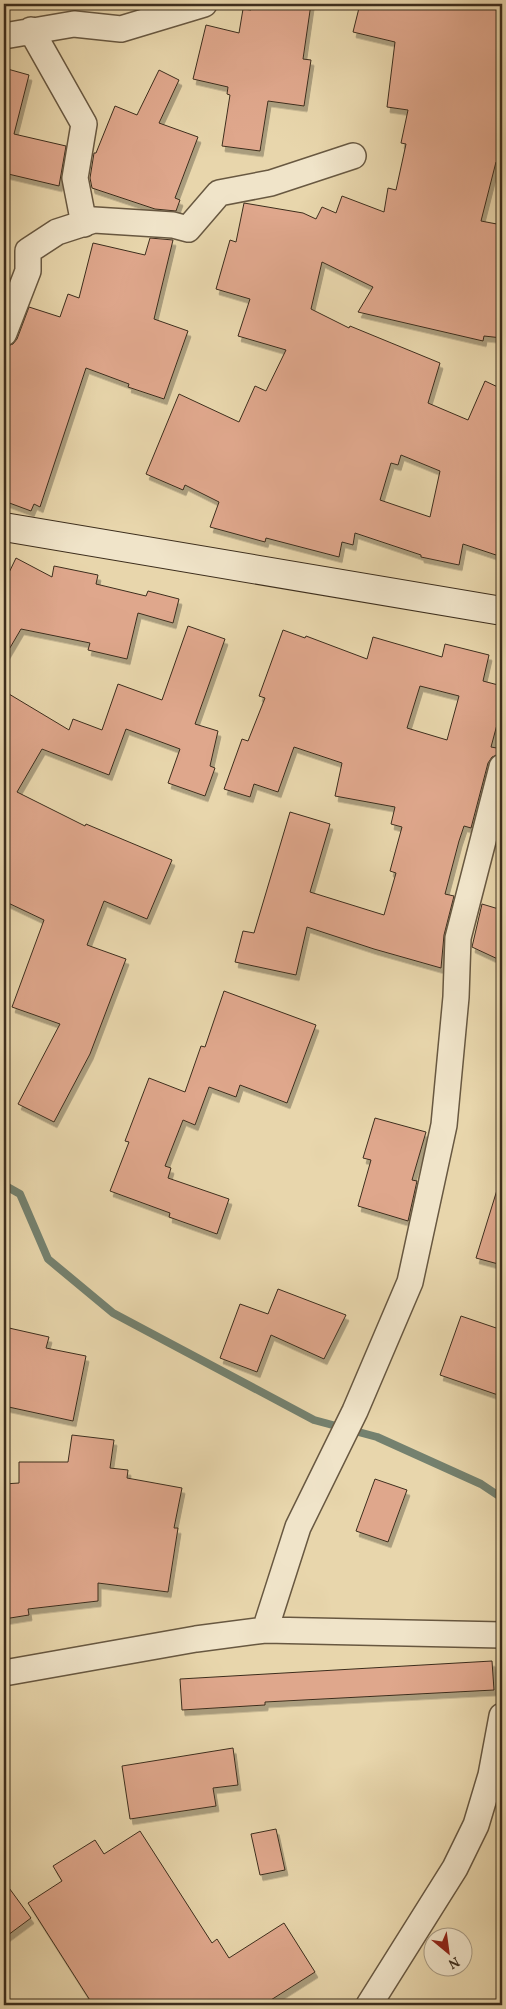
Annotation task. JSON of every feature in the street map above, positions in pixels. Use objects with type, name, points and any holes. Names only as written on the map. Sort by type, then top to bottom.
[{"type":"street","points":[[4,36],[74,24],[121,29],[204,4]]},
{"type":"street","points":[[31,30],[84,124],[75,178],[84,224]]},
{"type":"street","points":[[4,333],[28,271],[28,250],[57,232],[94,220],[173,225],[188,229],[219,193],[271,183],[353,156]]},
{"type":"street","points":[[4,526],[502,611]]},
{"type":"street","points":[[265,1630],[298,1527],[355,1411],[410,1282],[444,1125],[455,1006],[458,938],[502,767]]},
{"type":"street","points":[[4,1674],[196,1639],[265,1630],[502,1635]]},
{"type":"street","points":[[369,2005],[455,1868],[476,1825],[491,1775],[502,1716]]},
{"type":"building","points":[[251,4],[311,4],[303,59],[311,60],[304,106],[268,101],[260,151],[222,146],[230,95],[227,94],[228,87],[193,79],[206,25],[239,33],[243,9],[251,10]]},
{"type":"building","points":[[360,4],[502,4],[502,163],[496,162],[481,221],[502,225],[502,338],[484,336],[483,341],[358,312],[373,287],[322,262],[311,309],[349,328],[350,326],[440,363],[428,403],[468,420],[485,381],[502,389],[502,557],[463,544],[459,565],[421,557],[421,555],[355,533],[353,545],[342,542],[339,557],[266,538],[265,542],[210,527],[219,502],[185,485],[183,490],[146,474],[179,394],[239,422],[255,386],[266,391],[286,350],[238,336],[250,299],[216,289],[230,240],[236,242],[244,203],[303,213],[316,219],[322,207],[336,213],[342,196],[384,212],[388,188],[396,190],[406,144],[401,143],[408,110],[387,107],[395,42],[353,32]],"holes":[[[401,455],[440,471],[430,517],[380,500],[391,463],[398,465]]]},
{"type":"building","points":[[4,68],[29,75],[14,134],[66,146],[59,186],[4,173]]},
{"type":"building","points":[[159,70],[179,80],[159,123],[198,137],[175,198],[180,200],[176,211],[155,209],[92,188],[90,178],[94,153],[96,153],[115,106],[137,115]]},
{"type":"building","points":[[150,238],[173,240],[154,319],[188,331],[164,399],[128,387],[129,384],[86,368],[40,507],[34,504],[31,511],[4,501],[4,347],[13,344],[17,339],[29,307],[60,317],[68,294],[79,298],[93,243],[145,255]]},
{"type":"building","points":[[16,558],[52,577],[54,566],[98,575],[96,584],[146,596],[148,591],[179,599],[173,623],[138,613],[127,659],[88,650],[90,643],[21,629],[4,658],[4,583]]},
{"type":"building","points":[[188,626],[225,639],[195,724],[218,731],[210,766],[215,768],[205,796],[168,783],[180,749],[126,729],[109,775],[42,749],[17,792],[85,826],[86,824],[172,860],[147,919],[104,901],[87,945],[126,959],[90,1054],[54,1122],[18,1104],[60,1024],[12,1007],[44,920],[4,901],[4,691],[69,730],[73,719],[102,730],[118,684],[162,700]]},
{"type":"building","points":[[283,630],[305,638],[306,636],[367,659],[373,637],[442,657],[445,644],[489,655],[483,681],[502,686],[502,706],[491,747],[502,749],[502,753],[492,757],[488,763],[471,828],[464,826],[459,841],[445,894],[454,896],[444,935],[441,968],[307,927],[296,975],[235,962],[243,931],[254,933],[290,812],[330,824],[310,892],[384,915],[396,873],[390,871],[402,827],[391,824],[395,807],[335,796],[342,763],[294,747],[278,792],[254,784],[250,797],[224,789],[242,739],[248,741],[265,698],[259,696]],"holes":[[[420,686],[459,696],[447,740],[407,728]]]},
{"type":"building","points":[[482,904],[502,910],[502,961],[472,947]]},
{"type":"building","points":[[224,991],[316,1025],[287,1103],[240,1085],[236,1097],[209,1087],[195,1125],[183,1120],[165,1166],[171,1168],[168,1178],[229,1199],[217,1234],[169,1217],[170,1213],[110,1191],[129,1142],[125,1141],[149,1078],[185,1092],[201,1046],[205,1047]]},
{"type":"building","points":[[375,1118],[426,1132],[412,1180],[417,1181],[408,1221],[358,1206],[371,1160],[363,1158]]},
{"type":"building","points":[[497,1190],[502,1191],[502,1265],[476,1258]]},
{"type":"building","points":[[278,1289],[346,1315],[324,1359],[271,1335],[257,1372],[220,1358],[240,1304],[268,1314]]},
{"type":"building","points":[[461,1316],[502,1330],[502,1383],[498,1395],[440,1375]]},
{"type":"building","points":[[9,1328],[49,1337],[46,1348],[86,1356],[73,1421],[4,1406],[4,1350]]},
{"type":"building","points":[[72,1435],[114,1440],[110,1468],[128,1470],[127,1478],[182,1488],[174,1528],[178,1528],[168,1592],[98,1583],[98,1601],[28,1609],[29,1615],[4,1619],[4,1484],[19,1483],[19,1462],[68,1462]]},
{"type":"building","points":[[375,1479],[407,1490],[388,1542],[356,1531]]},
{"type":"building","points":[[492,1661],[494,1690],[265,1702],[265,1705],[182,1710],[180,1679]]},
{"type":"building","points":[[233,1748],[238,1785],[213,1788],[216,1806],[130,1819],[122,1766]]},
{"type":"building","points":[[276,1829],[285,1870],[260,1875],[251,1834]]},
{"type":"building","points":[[140,1831],[212,1943],[217,1939],[229,1958],[284,1923],[315,1972],[263,2005],[93,2005],[28,1903],[62,1881],[53,1866],[95,1840],[104,1854]]},
{"type":"building","points":[[4,1881],[31,1918],[4,1938]]},
{"type":"waterway","points":[[4,1185],[20,1194],[48,1259],[113,1313],[314,1420],[377,1437],[481,1484],[502,1498]]}]
